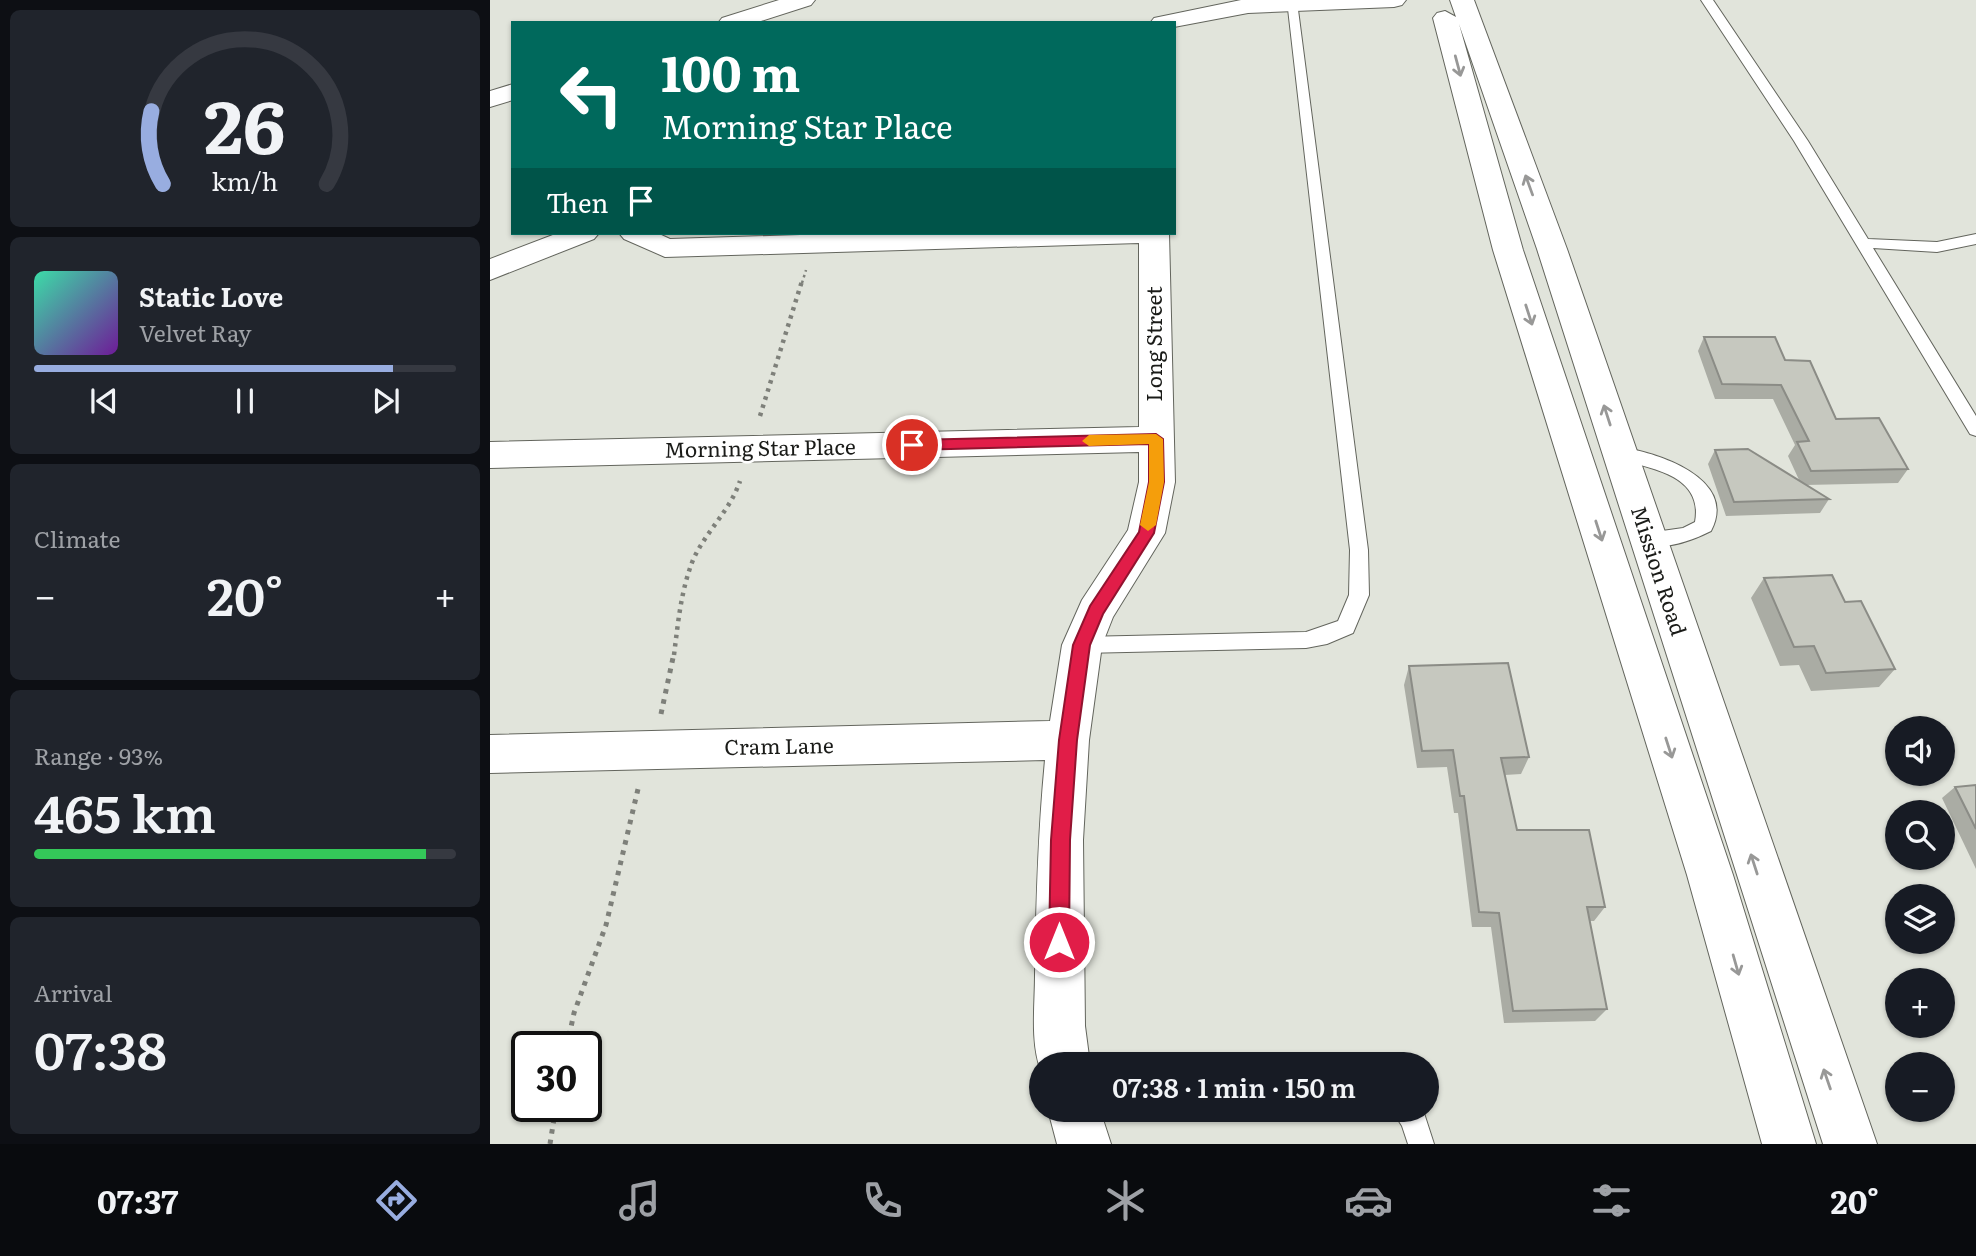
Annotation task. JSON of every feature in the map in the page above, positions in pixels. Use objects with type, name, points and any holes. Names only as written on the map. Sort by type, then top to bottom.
[{"type":"street","points":[[741,16],[803,0]]},
{"type":"street","points":[[1169,21],[1214,8],[1291,2],[1394,0]]},
{"type":"street","name":"Mission Road","points":[[1440,0],[1508,250],[1710,875],[1789,1144]]},
{"type":"street","name":"Mission Road","points":[[1462,0],[1552,250],[1850,1144]]},
{"type":"street","points":[[490,99],[511,93]]},
{"type":"street","points":[[490,270],[579,235]]},
{"type":"street","points":[[638,235],[665,248],[1092,235]]},
{"type":"street","name":"Long Street","points":[[1063,1052],[1060,1026],[1060,852],[1068,740],[1082,645],[1096,611],[1146,533],[1157,482],[1154,235]]},
{"type":"street","name":"Morning Star Place","points":[[490,455],[1156,439]]},
{"type":"street","name":"Cram Lane","points":[[490,754],[1068,740]]},
{"type":"street","points":[[1078,1122],[1084,1144]]},
{"type":"lane","points":[[1707,0],[1801,141],[1976,430]]},
{"type":"lane","points":[[1082,645],[1165,640],[1306,640],[1327,636],[1346,627],[1360,595],[1359,550],[1291,2]]},
{"type":"lane","points":[[1864,243],[1937,247],[1976,239]]},
{"type":"lane","points":[[1619,453],[1644,455],[1666,462],[1690,481],[1704,498],[1708,514],[1704,526],[1686,535],[1648,539]]},
{"type":"lane","points":[[1414,1122],[1420,1144]]},
{"type":"path","points":[[570,1031],[574,1013],[606,925],[674,656],[681,599],[702,543],[733,501],[814,244]]},
{"type":"path","points":[[550,1144],[553,1122]]},
{"type":"building","points":[[1704,337],[1775,337],[1785,360],[1810,361],[1836,419],[1879,418],[1908,469],[1811,471],[1797,442],[1809,441],[1781,385],[1722,384]]},
{"type":"building","points":[[1748,449],[1829,499],[1734,502],[1715,450]]},
{"type":"building","points":[[1832,575],[1845,602],[1861,601],[1895,669],[1826,673],[1814,646],[1794,647],[1764,578]]},
{"type":"building","points":[[1508,663],[1529,757],[1501,758],[1517,830],[1589,830],[1605,907],[1587,907],[1607,1009],[1513,1011],[1499,913],[1479,912],[1464,796],[1460,796],[1453,750],[1422,751],[1409,666]]},
{"type":"building","points":[[1976,785],[1976,829],[1955,787]]},
{"type":"slow traffic","points":[[1089,441],[1156,439],[1157,482],[1148,525]]},
{"type":"route","points":[[912,445],[1156,439],[1157,482],[1146,533],[1096,611],[1082,645],[1068,740],[1060,840],[1059,942]]}]
